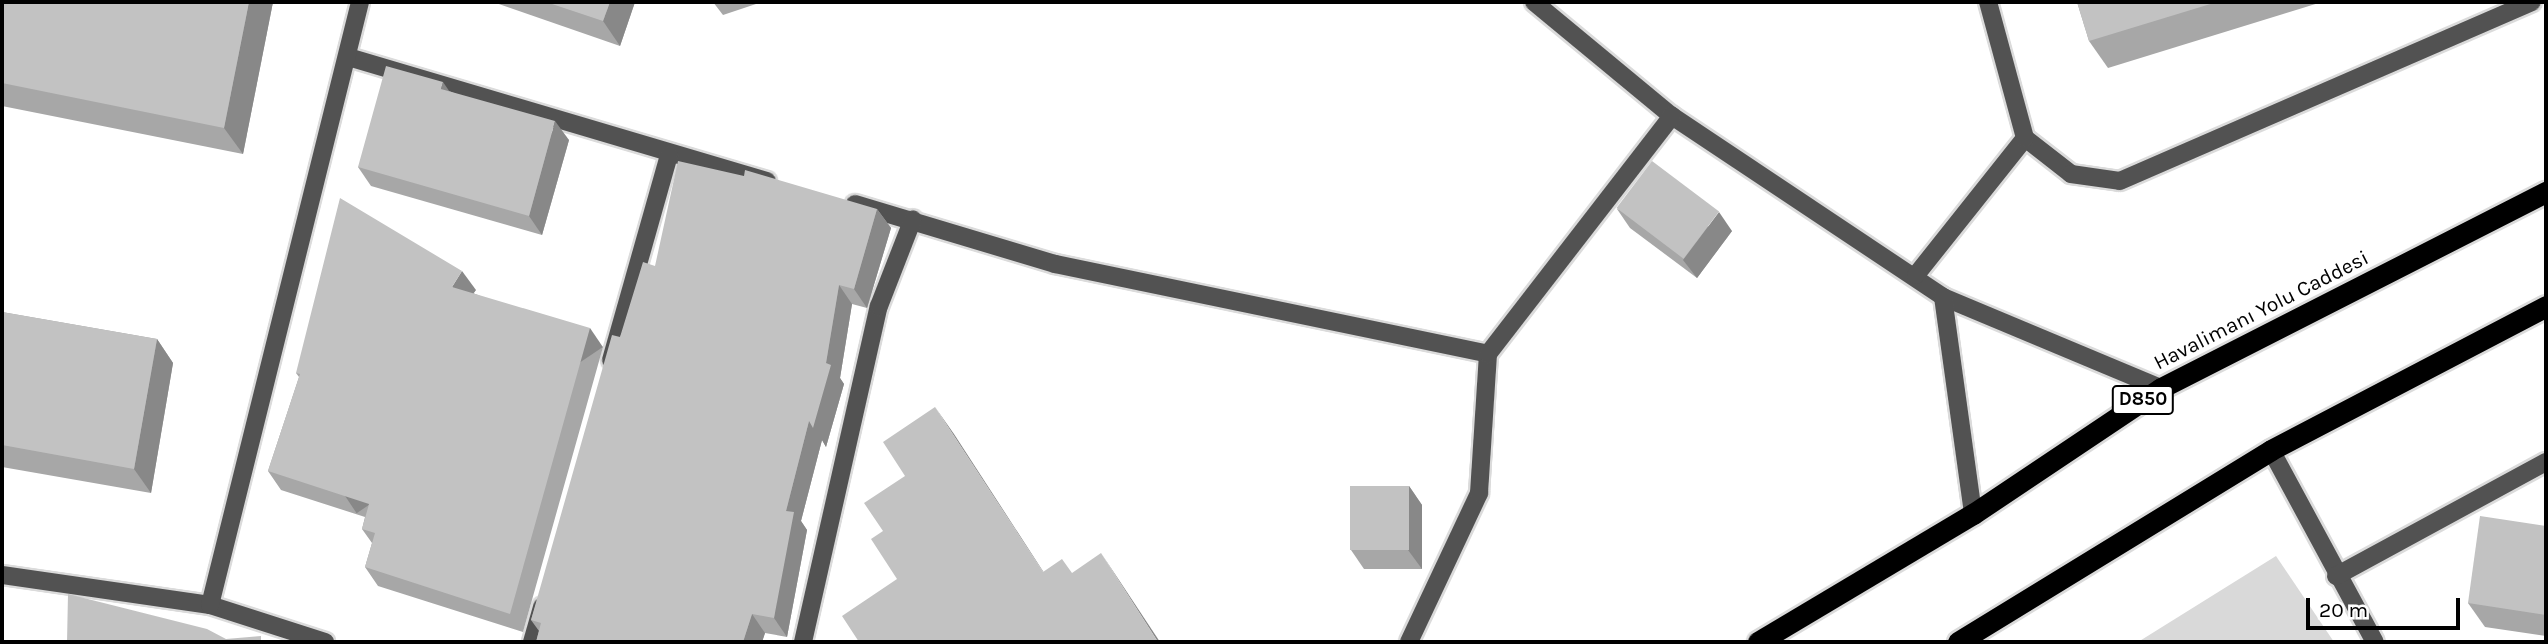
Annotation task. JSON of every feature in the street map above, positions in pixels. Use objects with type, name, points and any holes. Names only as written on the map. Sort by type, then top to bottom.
[{"type":"highway","name":"Havalimanı Yolu Caddesi","points":[[1758,642],[1973,513],[2161,388],[2546,192]]},
{"type":"highway","points":[[1958,642],[2271,450],[2546,306]]},
{"type":"street","points":[[210,605],[360,2]]},
{"type":"street","points":[[1534,2],[1672,116],[1916,275],[1943,298],[2161,388]]},
{"type":"street","points":[[1988,2],[2025,138],[2071,174],[2120,181],[2532,2]]},
{"type":"street","points":[[348,57],[669,155],[791,187]]},
{"type":"street","points":[[1409,642],[1479,494],[1488,354],[1672,116]]},
{"type":"street","points":[[1916,275],[2025,138]]},
{"type":"street","points":[[606,379],[669,155]]},
{"type":"street","points":[[831,198],[913,219],[1055,264],[1488,354]]},
{"type":"street","points":[[803,642],[879,306],[913,219]]},
{"type":"street","points":[[1943,298],[1973,513]]},
{"type":"street","points":[[2271,450],[2336,576],[2375,642]]},
{"type":"street","points":[[2336,576],[2546,462]]},
{"type":"street","points":[[2,575],[210,605],[325,642]]},
{"type":"street","points":[[532,642],[547,590]]},
{"type":"shaded area","points":[[2276,556],[2334,642],[2138,642]]},
{"type":"building","points":[[2,2],[249,2],[224,128],[2,83]]},
{"type":"building","points":[[546,2],[610,2],[603,21]]},
{"type":"building","points":[[2077,2],[2217,2],[2089,41]]},
{"type":"building","points":[[386,66],[443,82],[441,89],[555,121],[529,216],[358,167]]},
{"type":"building","points":[[678,161],[744,176],[745,170],[877,209],[854,289],[839,285],[826,363],[831,365],[813,428],[809,421],[786,511],[794,512],[774,618],[752,614],[743,642],[536,642],[541,623],[531,620],[612,335],[620,337],[643,262],[655,266]]},
{"type":"building","points":[[1652,161],[1719,212],[1684,259],[1616,208]]},
{"type":"building","points":[[340,198],[462,271],[452,287],[590,328],[510,614],[365,567],[375,533],[362,529],[369,504],[268,471],[300,374],[296,373]]},
{"type":"building","points":[[2,312],[157,339],[134,469],[2,445]]},
{"type":"building","points":[[935,407],[1043,572],[1062,559],[1072,573],[1101,553],[1158,642],[859,642],[842,616],[897,579],[871,539],[883,531],[864,503],[905,476],[883,442]]},
{"type":"building","points":[[1350,486],[1409,486],[1409,550],[1350,550]]},
{"type":"building","points":[[2480,516],[2546,526],[2546,615],[2468,603]]},
{"type":"building","points":[[68,594],[207,629],[226,639],[261,636],[261,642],[67,642]]}]
